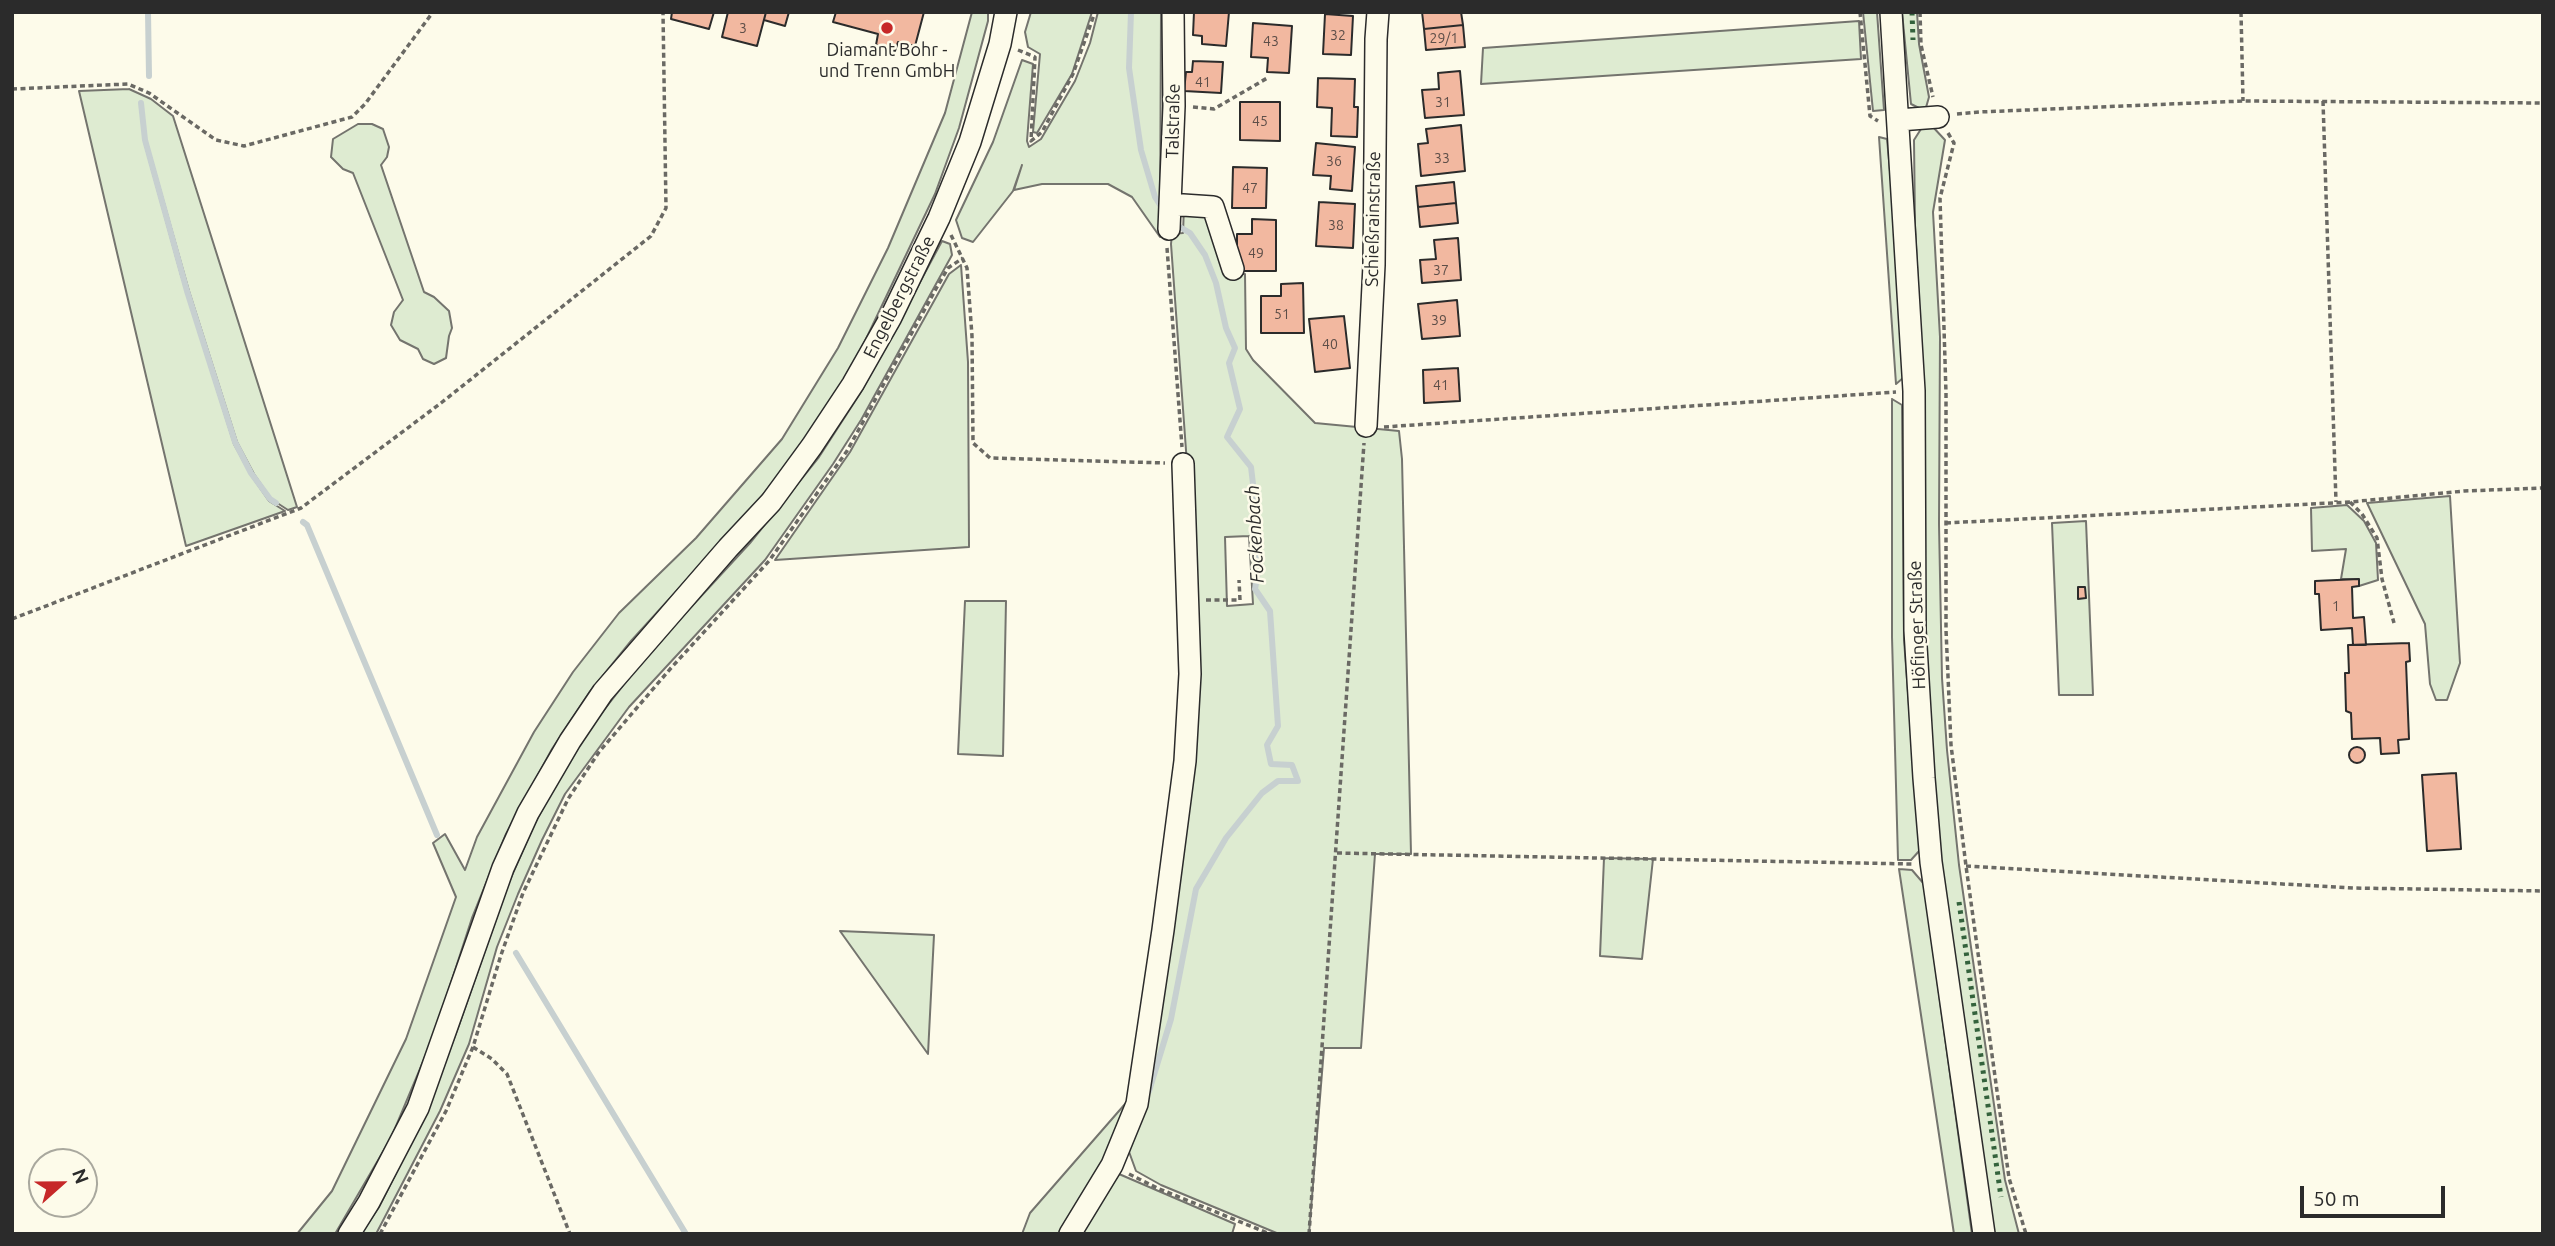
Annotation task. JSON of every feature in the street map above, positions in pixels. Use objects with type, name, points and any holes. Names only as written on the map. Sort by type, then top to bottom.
[{"type":"street","name":"Engelbergstraße","points":[[349,1234],[369,1202],[418,1108],[489,906],[528,813],[570,741],[603,692],[771,502],[853,384],[891,317],[939,218],[970,142],[1000,44],[1006,12]]},
{"type":"street","name":"Talstraße","points":[[1168,229],[1174,106],[1173,12]]},
{"type":"street","name":"Schießrainstraße","points":[[1366,426],[1374,265],[1378,12]]},
{"type":"street","name":"Höfinger Straße","points":[[1891,12],[1914,391],[1915,630],[1931,862],[1984,1234]]},
{"type":"street","points":[[1899,120],[1938,117]]},
{"type":"street","points":[[1171,206],[1213,207],[1233,269]]},
{"type":"street","points":[[1070,1234],[1112,1165],[1137,1104],[1163,930],[1185,761],[1190,674],[1183,464]]},
{"type":"path","points":[[12,89],[128,84],[149,93],[216,140],[244,146],[352,117],[365,104],[432,12]]},
{"type":"path","points":[[12,619],[301,508],[441,403],[651,236],[666,208],[663,12]]},
{"type":"path","points":[[1000,44],[1035,57],[1031,141],[1042,132],[1073,74],[1095,12]]},
{"type":"path","points":[[1860,12],[1870,116],[1880,122],[1899,120]]},
{"type":"path","points":[[1920,12],[1921,45],[1938,117],[1954,143],[1940,198],[1947,393],[1946,630],[1951,745],[2009,1178],[2026,1234]]},
{"type":"path","points":[[2241,12],[2243,101]]},
{"type":"path","points":[[1174,106],[1214,109],[1269,77]]},
{"type":"path","points":[[1979,111],[2243,101],[2543,103]]},
{"type":"path","points":[[2323,101],[2337,502]]},
{"type":"path","points":[[380,1234],[440,1122],[473,1047],[523,893],[568,799],[599,752],[769,561],[847,451],[948,268],[963,258],[967,268],[972,336],[973,443],[990,458],[1183,464],[1166,244],[1168,229]]},
{"type":"path","points":[[1397,427],[1914,391]]},
{"type":"path","points":[[1309,1234],[1366,426]]},
{"type":"path","points":[[1946,523],[2350,502],[2464,491],[2543,488]]},
{"type":"path","points":[[2350,502],[2362,514],[2377,538],[2382,579],[2394,623]]},
{"type":"path","points":[[1189,600],[1240,600],[1239,580]]},
{"type":"path","points":[[1337,853],[1884,864],[1931,862]]},
{"type":"path","points":[[1966,866],[2353,888],[2543,891]]},
{"type":"path","points":[[473,1047],[492,1059],[506,1074],[570,1234]]},
{"type":"path","points":[[1112,1165],[1157,1188],[1270,1234]]},
{"type":"green space","points":[[972,12],[988,12],[988,21],[959,128],[935,194],[856,360],[793,457],[753,507],[631,641],[589,693],[552,749],[506,834],[472,918],[433,1038],[391,1138],[335,1234],[297,1234],[332,1191],[406,1039],[456,897],[433,843],[445,834],[465,870],[477,837],[534,732],[573,672],[619,613],[696,538],[782,439],[838,348],[888,248],[945,113]]},
{"type":"green space","points":[[1031,12],[1092,12],[1072,74],[1037,133],[1033,132],[1040,54],[1028,47],[1025,32]]},
{"type":"green space","points":[[1098,12],[1161,12],[1160,237],[1132,197],[1108,184],[1042,184],[1014,190],[1022,165],[1013,191],[973,242],[962,238],[956,220],[993,142],[1022,60],[1033,64],[1027,141],[1029,147],[1041,139],[1075,81],[1090,43]]},
{"type":"green space","points":[[1863,12],[1877,12],[1884,110],[1873,111]]},
{"type":"green space","points":[[1902,12],[1917,12],[1919,44],[1929,97],[1925,111],[1911,104]]},
{"type":"green space","points":[[1859,21],[1861,59],[1481,84],[1483,48]]},
{"type":"green space","points":[[129,89],[151,99],[173,116],[297,507],[288,510],[271,499],[237,442],[189,291],[145,136],[144,141],[181,275],[234,444],[269,501],[285,511],[186,546],[79,91]]},
{"type":"green space","points":[[358,124],[372,124],[383,129],[389,147],[387,157],[381,165],[424,292],[449,311],[452,328],[446,358],[434,364],[423,359],[418,349],[400,340],[391,325],[394,312],[403,300],[353,173],[343,169],[331,157],[333,139]]},
{"type":"green space","points":[[1932,126],[1945,140],[1933,212],[1940,337],[1939,524],[1942,678],[1947,750],[1959,865],[2005,1180],[2019,1234],[1994,1234],[1942,868],[1931,767],[1925,648],[1923,383],[1915,225],[1914,140],[1921,129]]},
{"type":"green space","points":[[1879,137],[1887,139],[1898,257],[1903,378],[1896,384]]},
{"type":"green space","points":[[1184,206],[1212,208],[1233,274],[1245,274],[1246,349],[1253,360],[1315,423],[1399,431],[1402,459],[1411,854],[1375,854],[1361,1048],[1324,1048],[1309,1234],[1279,1234],[1161,1185],[1136,1171],[1128,1149],[1190,763],[1191,519],[1171,244],[1172,234],[1183,233]],"holes":[[[1249,536],[1253,604],[1227,606],[1225,537]]]},
{"type":"green space","points":[[942,241],[950,244],[952,255],[861,420],[833,464],[765,560],[629,707],[565,794],[518,894],[497,947],[469,1044],[440,1111],[376,1234],[361,1234],[379,1207],[425,1115],[509,882],[534,825],[575,747],[647,655],[750,543],[819,457],[861,392]]},
{"type":"green space","points":[[961,265],[968,362],[969,547],[775,560],[850,452],[949,274]]},
{"type":"green space","points":[[1892,399],[1902,405],[1904,640],[1920,850],[1911,860],[1898,860],[1892,637]]},
{"type":"green space","points":[[2450,496],[2460,663],[2447,700],[2436,700],[2430,684],[2425,624],[2367,503]]},
{"type":"green space","points":[[2347,505],[2364,521],[2376,543],[2378,580],[2359,586],[2358,579],[2341,579],[2346,549],[2312,551],[2311,508]]},
{"type":"green space","points":[[2086,521],[2093,695],[2059,695],[2052,523]]},
{"type":"green space","points":[[965,601],[1006,601],[1003,756],[958,754]]},
{"type":"green space","points":[[1604,858],[1653,859],[1642,959],[1600,956]]},
{"type":"green space","points":[[1899,869],[1912,870],[1924,884],[1972,1234],[1954,1234]]},
{"type":"green space","points":[[840,931],[934,935],[928,1054]]},
{"type":"green space","points":[[1132,1096],[1116,1146],[1065,1234],[1022,1234],[1030,1213]]},
{"type":"green space","points":[[1119,1174],[1235,1224],[1232,1234],[1075,1234]]},
{"type":"building","points":[[672,12],[714,12],[709,29],[671,19]]},
{"type":"building","points":[[728,12],[766,12],[757,46],[722,37]]},
{"type":"building","points":[[766,12],[789,12],[785,26],[764,20]]},
{"type":"building","name":"Diamant Bohr - und Trenn GmbH","points":[[836,12],[924,12],[915,46],[898,42],[895,51],[876,45],[878,34],[833,22]]},
{"type":"building","points":[[1194,12],[1229,12],[1226,46],[1202,44],[1202,36],[1193,35]]},
{"type":"building","points":[[1422,12],[1461,12],[1463,25],[1424,29]]},
{"type":"building","points":[[1325,14],[1353,16],[1351,55],[1323,54]]},
{"type":"building","points":[[1253,23],[1292,26],[1289,73],[1267,72],[1268,58],[1251,57]]},
{"type":"building","points":[[1463,25],[1465,47],[1426,50],[1424,29]]},
{"type":"building","points":[[1193,61],[1223,62],[1221,93],[1184,91],[1186,72],[1192,72]]},
{"type":"building","points":[[1460,71],[1464,115],[1425,118],[1422,90],[1439,89],[1438,73]]},
{"type":"building","points":[[1318,78],[1355,79],[1357,137],[1331,136],[1332,108],[1317,107]]},
{"type":"building","points":[[1240,102],[1280,102],[1280,141],[1240,140]]},
{"type":"building","points":[[1461,125],[1465,171],[1421,176],[1418,144],[1428,143],[1426,129]]},
{"type":"building","points":[[1316,143],[1355,147],[1352,191],[1330,189],[1331,176],[1313,175]]},
{"type":"building","points":[[1233,167],[1267,168],[1266,208],[1232,208]]},
{"type":"building","points":[[1454,182],[1456,203],[1418,207],[1416,186]]},
{"type":"building","points":[[1319,202],[1355,204],[1353,248],[1316,246]]},
{"type":"building","points":[[1456,203],[1458,223],[1420,227],[1418,207]]},
{"type":"building","points":[[1252,219],[1276,220],[1276,271],[1237,271],[1237,234],[1252,234]]},
{"type":"building","points":[[1458,238],[1461,280],[1422,283],[1420,260],[1436,259],[1434,240]]},
{"type":"building","points":[[1303,283],[1304,333],[1261,333],[1261,296],[1281,296],[1281,284]]},
{"type":"building","points":[[1457,300],[1460,336],[1422,339],[1418,304]]},
{"type":"building","points":[[1344,316],[1350,368],[1315,372],[1309,319]]},
{"type":"building","points":[[1458,368],[1460,401],[1424,403],[1423,370]]},
{"type":"building","points":[[2359,579],[2359,586],[2352,587],[2353,618],[2364,617],[2366,645],[2353,645],[2352,628],[2321,630],[2319,594],[2315,594],[2315,581]]},
{"type":"building","points":[[2078,587],[2085,587],[2086,598],[2078,599]]},
{"type":"building","points":[[2409,643],[2410,661],[2406,662],[2409,739],[2398,740],[2399,753],[2381,754],[2380,738],[2352,739],[2351,713],[2346,711],[2345,673],[2349,673],[2348,645]]},
{"type":"building","points":[[2357,747],[2365,755],[2357,763],[2349,755]]},
{"type":"building","points":[[2456,773],[2461,849],[2427,851],[2422,775]]},
{"type":"waterway","points":[[148,12],[149,76]]},
{"type":"waterway","name":"Fockenbach","points":[[1131,12],[1129,68],[1141,150],[1155,197],[1164,211]]},
{"type":"waterway","points":[[141,103],[145,140],[187,291],[235,442],[251,473],[276,503]]},
{"type":"waterway","name":"Fockenbach","points":[[1149,1091],[1171,1019],[1196,889],[1226,838],[1262,793],[1278,781],[1298,781],[1292,765],[1271,764],[1267,745],[1278,726],[1270,611],[1255,589],[1259,566],[1251,467],[1227,437],[1240,409],[1229,363],[1235,348],[1226,328],[1216,283],[1205,255],[1190,233],[1173,223]]},
{"type":"waterway","points":[[303,522],[307,525],[437,835]]},
{"type":"waterway","points":[[516,953],[686,1234]]},
{"type":"hedge","points":[[1912,12],[1913,40]]},
{"type":"hedge","points":[[1959,902],[2001,1197]]},
{"type":"place","name":"Diamant Bohr - und Trenn GmbH","points":[[887,28]]}]
